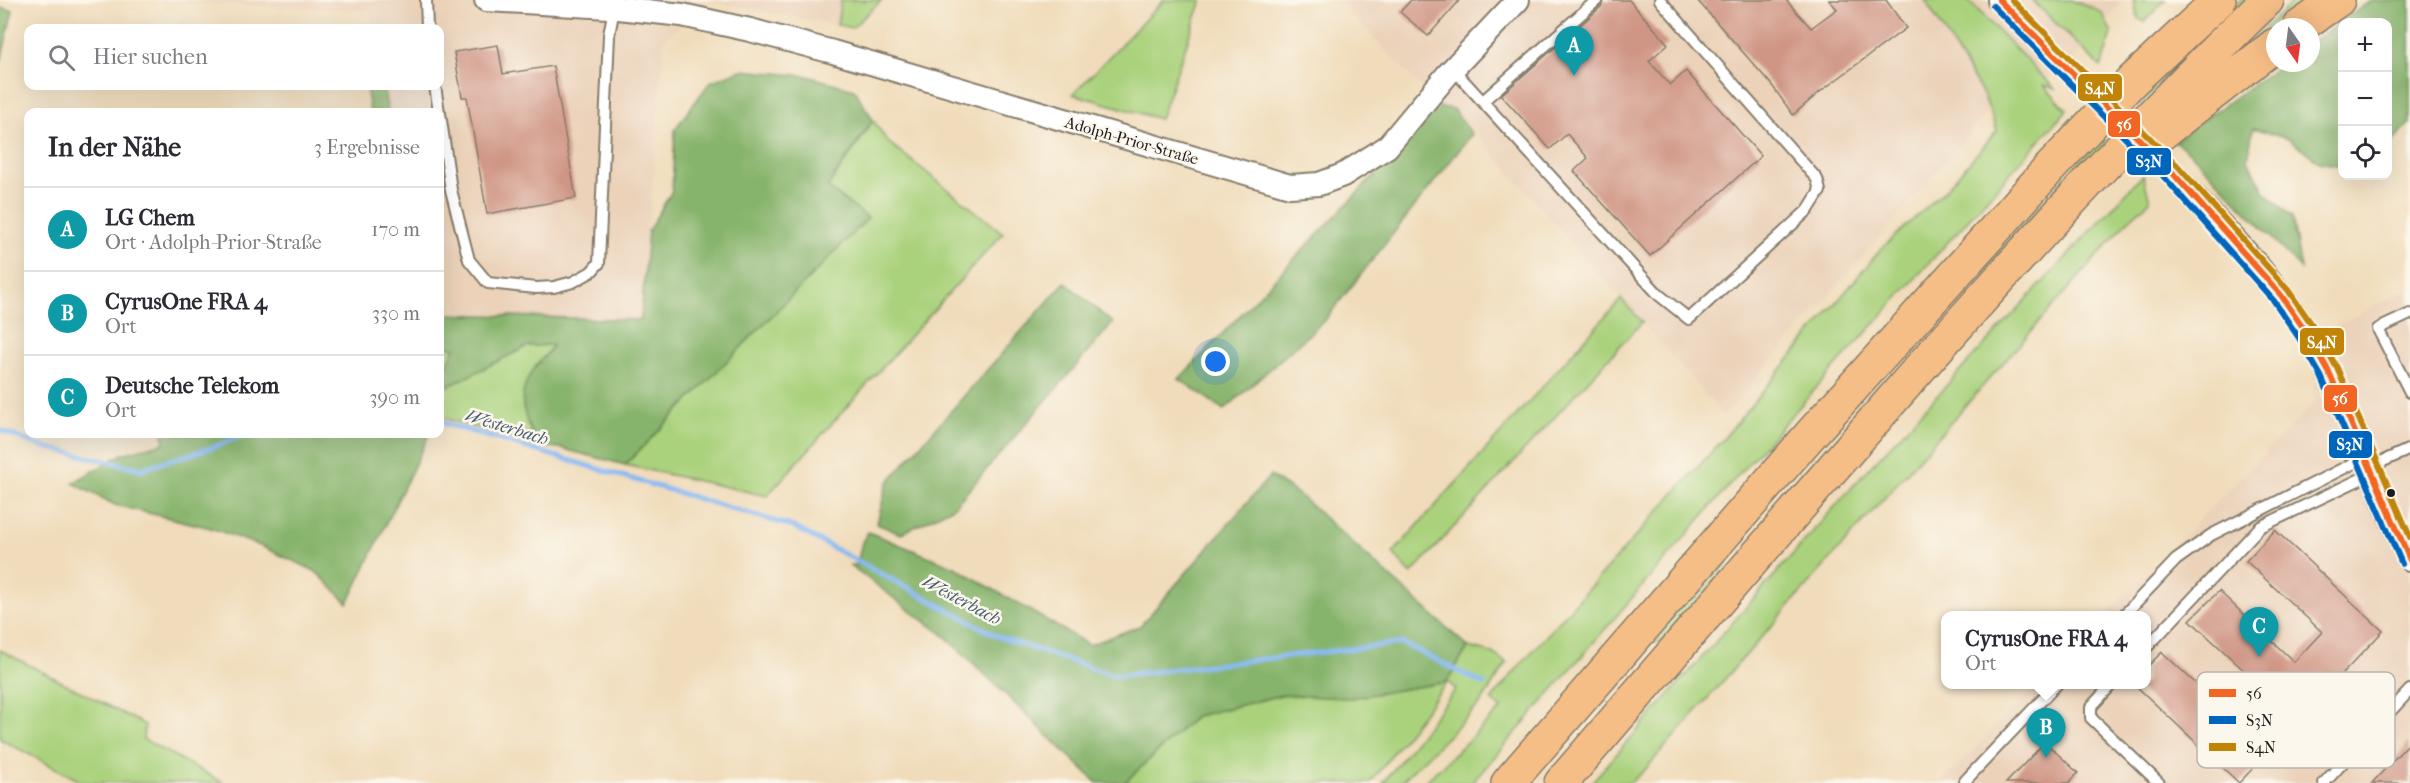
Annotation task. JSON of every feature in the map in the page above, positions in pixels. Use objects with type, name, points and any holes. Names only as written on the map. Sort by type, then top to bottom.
[{"type":"highway","points":[[2132,81],[2168,34],[2199,0]]},
{"type":"highway","points":[[1508,783],[1803,443],[2132,81],[2219,0]]},
{"type":"highway","points":[[1561,783],[2022,253],[2191,72],[2267,0]]},
{"type":"highway","points":[[2312,18],[2338,0]]},
{"type":"highway","points":[[2022,253],[2123,164],[2266,52]]},
{"type":"street","name":"Adolph-Prior-Straße","points":[[486,0],[614,8],[682,7],[750,30],[833,52],[1290,186],[1319,184],[1343,175],[1387,147],[1453,69],[1518,0]]},
{"type":"street","points":[[1999,0],[2170,170],[2281,295],[2307,333],[2329,372],[2410,560]]},
{"type":"lane","points":[[426,0],[426,24]]},
{"type":"lane","points":[[1483,101],[1597,0]]},
{"type":"lane","points":[[1453,69],[1659,295],[1689,319],[1808,210],[1820,191],[1817,179],[1660,0]]},
{"type":"lane","points":[[444,139],[452,190],[469,260],[477,273],[488,283],[536,288],[554,287],[573,282],[591,272],[599,263],[609,35],[614,8]]},
{"type":"lane","points":[[436,90],[439,108]]},
{"type":"lane","points":[[2410,314],[2379,329],[2410,392]]},
{"type":"lane","points":[[2127,611],[2176,560],[2211,536],[2410,449]]},
{"type":"lane","points":[[2151,643],[2260,527],[2370,466]]},
{"type":"lane","points":[[1965,781],[2052,689]]},
{"type":"lane","points":[[2107,689],[2091,707],[2091,718],[2158,783]]},
{"type":"lane","points":[[2395,706],[2410,690]]},
{"type":"lane","points":[[2324,783],[2338,768]]},
{"type":"shaded area","points":[[137,0],[841,0],[837,25],[708,1],[664,40],[641,320],[444,314],[444,108],[387,108],[384,90],[444,90],[444,24],[373,24],[370,11]]},
{"type":"shaded area","points":[[1337,0],[2121,0],[2096,40],[2042,84],[1990,110],[1724,416],[1454,109],[1440,107]]},
{"type":"shaded area","points":[[2410,288],[2410,783],[1940,783],[2033,689],[2151,689],[2151,611],[2109,611],[2315,402],[2315,367],[2332,328]]},
{"type":"green space","points":[[841,0],[882,0],[852,28],[837,25]]},
{"type":"green space","points":[[1164,0],[1202,0],[1160,119],[1073,94]]},
{"type":"green space","points":[[1925,0],[1968,0],[2054,88],[2044,85],[2067,110],[1747,465],[1472,783],[1424,783],[1501,709],[1491,700],[1724,438],[1881,249],[1944,191],[1997,131],[1984,96]]},
{"type":"green space","points":[[2032,0],[2071,0],[2101,12],[2112,33],[2101,67]]},
{"type":"green space","points":[[2133,0],[2165,0],[2144,22],[2138,18]]},
{"type":"green space","points":[[2240,0],[2248,0],[2141,106],[2137,100]]},
{"type":"green space","points":[[2295,0],[2321,0],[2296,18],[2276,18]]},
{"type":"green space","points":[[2372,0],[2410,0],[2410,124],[2392,143],[2392,18],[2346,18]]},
{"type":"green space","points":[[0,8],[13,10],[0,65]]},
{"type":"green space","points":[[2338,24],[2338,165],[2319,162],[2288,138],[2253,128],[2248,160],[2265,192],[2292,217],[2301,269],[2191,153],[2174,141],[2270,72],[2320,72],[2320,37]]},
{"type":"green space","points":[[2266,27],[2266,39],[2230,61]]},
{"type":"green space","points":[[741,70],[807,76],[854,89],[873,120],[827,187],[868,218],[625,465],[559,448],[539,446],[525,416],[523,397],[528,377],[553,345],[528,346],[449,386],[444,373],[455,348],[444,345],[444,314],[641,320],[648,231],[672,191],[675,129],[710,82]]},
{"type":"green space","points":[[367,90],[384,90],[387,108],[369,108]]},
{"type":"green space","points":[[1440,107],[1453,109],[1472,134],[1325,320],[1224,410],[1179,379]]},
{"type":"green space","points":[[873,120],[887,141],[1003,233],[767,496],[625,465],[868,218],[827,187]]},
{"type":"green space","points":[[2101,138],[2106,143],[1968,291],[1960,298],[1956,297]]},
{"type":"green space","points":[[2143,175],[2150,201],[2129,220],[1643,772],[1630,783],[1591,783],[1861,477]]},
{"type":"green space","points":[[1065,282],[1113,323],[954,507],[901,534],[877,524],[887,483]]},
{"type":"green space","points":[[1621,299],[1642,322],[1411,574],[1393,553]]},
{"type":"green space","points":[[444,345],[455,348],[444,373]]},
{"type":"green space","points":[[554,345],[534,368],[527,424],[539,446],[444,418],[444,373],[449,386],[528,346]]},
{"type":"green space","points":[[163,438],[428,438],[348,603],[315,571],[263,547],[211,528],[115,505],[73,483],[122,454],[164,443]]},
{"type":"green space","points":[[1270,476],[1298,494],[1468,647],[1447,682],[1350,698],[1282,695],[1196,716],[1124,783],[1097,783],[947,638],[850,565],[857,565],[862,542],[868,532],[955,567],[1089,645],[1140,626]]},
{"type":"green space","points":[[1726,556],[1728,563],[1659,643],[1656,643],[1654,641],[1680,607]]},
{"type":"green space","points":[[1468,647],[1492,653],[1507,663],[1480,704],[1400,783],[1383,783],[1456,689],[1447,682]]},
{"type":"green space","points":[[0,650],[145,725],[143,739],[224,783],[84,783],[0,739]]},
{"type":"green space","points":[[1447,682],[1370,783],[1124,783],[1196,716],[1282,695],[1350,698]]},
{"type":"building","points":[[1411,0],[1460,0],[1428,36],[1400,12]]},
{"type":"building","points":[[1604,0],[1629,0],[1668,44],[1649,61],[1670,85],[1686,71],[1761,156],[1650,256],[1574,171],[1588,158],[1567,134],[1550,149],[1501,95],[1602,6]]},
{"type":"building","points":[[1697,0],[1786,0],[1811,28],[1837,9],[1829,0],[1886,0],[1906,28],[1821,91],[1793,115],[1771,84]]},
{"type":"building","points":[[498,45],[503,74],[553,66],[576,198],[487,214],[467,97],[462,97],[454,52]]},
{"type":"building","points":[[2275,530],[2383,631],[2344,672],[2246,672],[2190,620],[2219,591],[2294,662],[2322,632],[2246,561]]},
{"type":"building","points":[[2162,652],[2197,685],[2197,743],[2139,689],[2151,689],[2151,663]]},
{"type":"building","points":[[2045,742],[2078,773],[2069,783],[2006,783]]},
{"type":"building","points":[[2410,742],[2410,783],[2372,783],[2386,768],[2395,768],[2395,758]]},
{"type":"building","points":[[2223,768],[2253,768],[2239,783]]},
{"type":"waterway","name":"Westerbach","points":[[444,423],[794,527],[999,637],[1116,676],[1402,643],[1484,684]]},
{"type":"waterway","name":"Westerbach","points":[[0,430],[40,446],[141,469],[237,438]]},
{"type":"transit line","name":"56","points":[[1999,0],[2170,170],[2281,295],[2307,333],[2329,372],[2410,560]]},
{"type":"transit line","name":"S4N","points":[[2012,0],[2176,164],[2288,290],[2315,329],[2337,368],[2410,537]]},
{"type":"transit line","name":"S3N","points":[[1993,6],[2163,176],[2274,301],[2321,376],[2402,564]]},
{"type":"place","name":"LG Chem","points":[[1574,76]]},
{"type":"place","name":"Deutsche Telekom","points":[[2259,657]]},
{"type":"place","name":"CyrusOne FRA 4","points":[[2046,758]]}]
